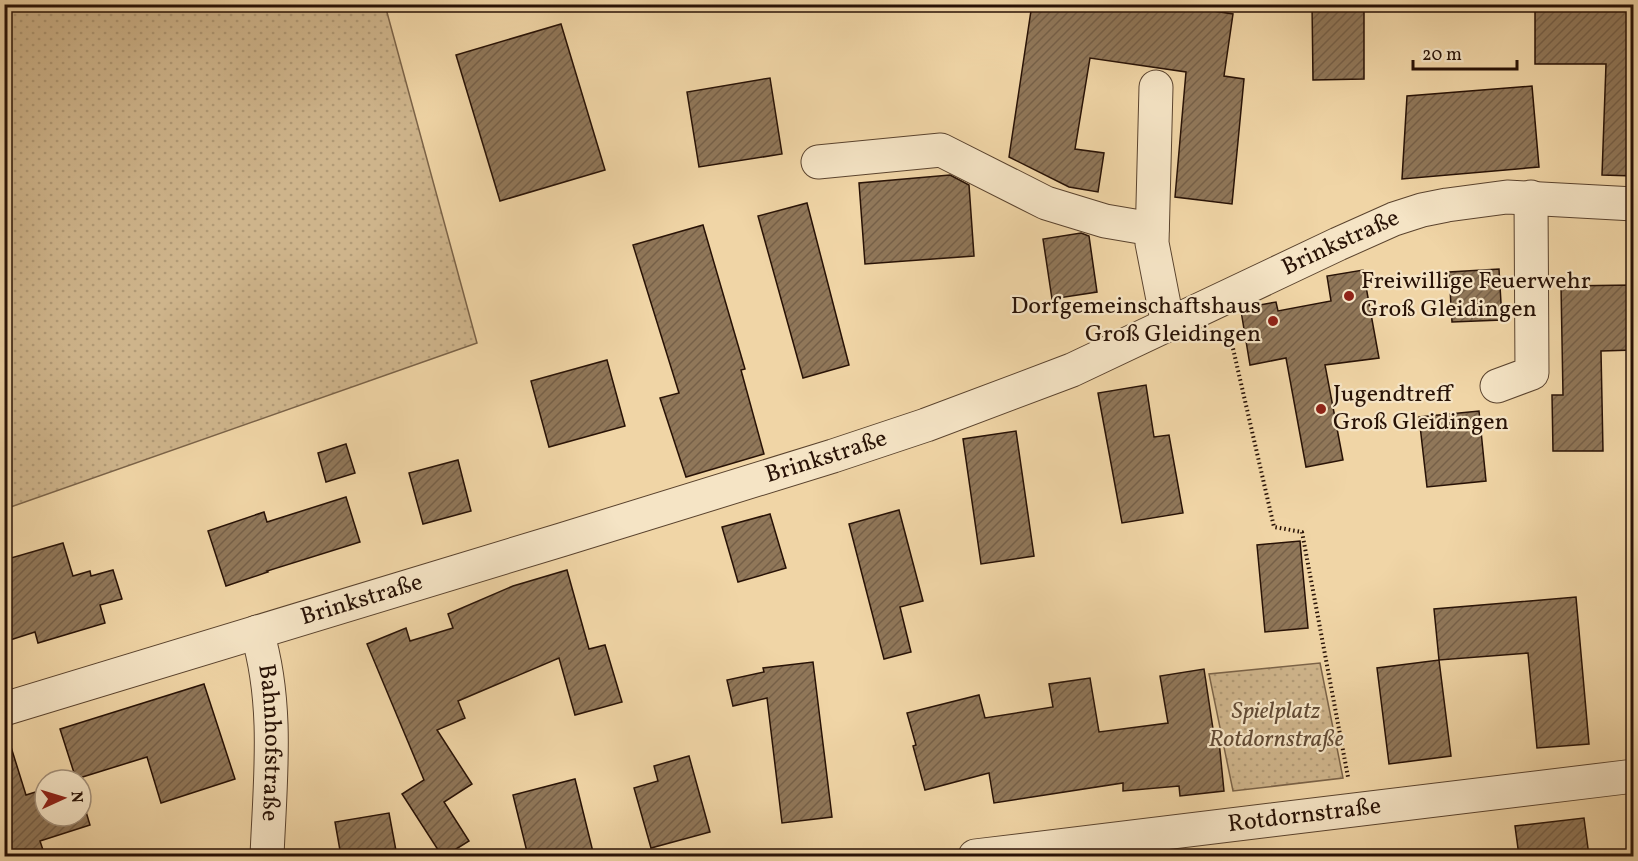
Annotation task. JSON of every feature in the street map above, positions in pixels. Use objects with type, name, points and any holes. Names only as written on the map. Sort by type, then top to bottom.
[{"type":"street","points":[[1156,87],[1152,243],[1168,324]]},
{"type":"street","points":[[818,162],[941,150],[1046,203],[1105,221],[1152,229]]},
{"type":"street","name":"Brinkstraße","points":[[4,709],[834,456],[926,425],[1071,370],[1338,244],[1403,216],[1447,204],[1507,197],[1634,204]]},
{"type":"street","points":[[1497,386],[1532,373],[1531,197]]},
{"type":"street","name":"Bahnhofstraße","points":[[256,632],[270,690],[272,732],[267,856]]},
{"type":"street","name":"Rotdornstraße","points":[[975,856],[1634,776]]},
{"type":"path","points":[[1222,299],[1274,527],[1302,532],[1354,810]]},
{"type":"green space","points":[[4,5],[385,5],[477,343],[5,509]]},
{"type":"green space","name":"Spielplatz Rotdornstraße","points":[[1320,663],[1343,778],[1233,791],[1209,674]]},
{"type":"building","points":[[1032,4],[1168,4],[1233,14],[1224,76],[1244,79],[1232,204],[1175,197],[1186,72],[1090,58],[1075,149],[1104,153],[1098,192],[1069,187],[1009,157]]},
{"type":"building","points":[[1312,4],[1364,4],[1364,79],[1313,80]]},
{"type":"building","points":[[1535,4],[1634,4],[1634,176],[1602,175],[1606,64],[1535,64]]},
{"type":"building","points":[[561,24],[605,170],[500,201],[456,55]]},
{"type":"building","points":[[770,78],[782,154],[699,167],[687,92]]},
{"type":"building","points":[[1532,86],[1539,167],[1402,179],[1407,96]]},
{"type":"building","points":[[950,175],[969,185],[974,256],[865,264],[859,183]]},
{"type":"building","points":[[807,203],[849,365],[803,378],[758,216]]},
{"type":"building","points":[[703,225],[745,369],[741,370],[764,454],[686,477],[660,398],[679,393],[633,245]]},
{"type":"building","points":[[1081,233],[1089,236],[1097,292],[1052,299],[1043,239]]},
{"type":"building","points":[[1499,269],[1502,320],[1452,322],[1449,272]]},
{"type":"building","points":[[1363,270],[1379,358],[1325,365],[1343,460],[1306,467],[1286,358],[1250,365],[1241,311],[1249,307],[1276,302],[1278,311],[1331,301],[1327,276]]},
{"type":"building","points":[[1634,285],[1634,350],[1601,351],[1603,451],[1553,451],[1552,395],[1563,395],[1561,286]]},
{"type":"building","points":[[607,360],[625,426],[549,447],[531,381]]},
{"type":"building","points":[[1146,385],[1154,437],[1169,435],[1183,513],[1122,523],[1098,393]]},
{"type":"building","points":[[1479,411],[1486,481],[1427,487],[1419,417]]},
{"type":"building","points":[[1016,431],[1034,556],[981,564],[963,439]]},
{"type":"building","points":[[346,444],[355,473],[326,482],[318,453]]},
{"type":"building","points":[[458,460],[471,511],[423,524],[409,473]]},
{"type":"building","points":[[346,497],[360,542],[226,586],[208,531],[264,512],[267,522]]},
{"type":"building","points":[[899,510],[923,601],[900,607],[911,652],[884,659],[849,524]]},
{"type":"building","points":[[770,514],[786,568],[738,582],[722,527]]},
{"type":"building","points":[[1300,541],[1308,628],[1265,632],[1257,545]]},
{"type":"building","points":[[63,543],[73,576],[90,571],[91,576],[113,570],[122,599],[100,605],[105,623],[38,643],[35,632],[4,642],[4,560]]},
{"type":"building","points":[[567,570],[589,649],[605,645],[622,702],[575,715],[559,658],[458,701],[465,718],[437,730],[472,784],[444,802],[469,841],[442,856],[402,794],[424,780],[367,644],[406,628],[410,641],[453,628],[448,614],[513,586]]},
{"type":"building","points":[[1576,597],[1589,744],[1537,748],[1528,653],[1439,660],[1434,609]]},
{"type":"building","points":[[1439,660],[1451,756],[1389,764],[1377,668]]},
{"type":"building","points":[[813,662],[832,817],[782,823],[767,698],[733,706],[727,680],[764,672],[763,668]]},
{"type":"building","points":[[1204,669],[1215,742],[1219,741],[1224,791],[1180,796],[1179,786],[1123,791],[1123,783],[994,803],[989,773],[925,790],[907,713],[979,695],[985,718],[1053,707],[1049,684],[1090,678],[1099,732],[1168,723],[1160,676]]},
{"type":"building","points":[[204,684],[235,779],[161,803],[147,757],[93,774],[93,768],[72,768],[60,729]]},
{"type":"building","points":[[11,747],[26,795],[33,793],[33,828],[81,828],[40,841],[43,850],[14,856],[4,824],[4,748]]},
{"type":"building","points":[[689,756],[710,832],[651,848],[634,788],[658,781],[654,766]]},
{"type":"building","points":[[575,779],[594,856],[528,856],[513,795]]},
{"type":"building","points":[[389,813],[397,856],[341,856],[335,822]]},
{"type":"building","points":[[1584,818],[1589,856],[1519,856],[1515,826]]},
{"type":"place","name":"Freiwillige Feuerwehr Groß Gleidingen","points":[[1349,296]]},
{"type":"place","name":"Dorfgemeinschaftshaus Groß Gleidingen","points":[[1273,321]]},
{"type":"place","name":"Jugendtreff Groß Gleidingen","points":[[1321,409]]}]
